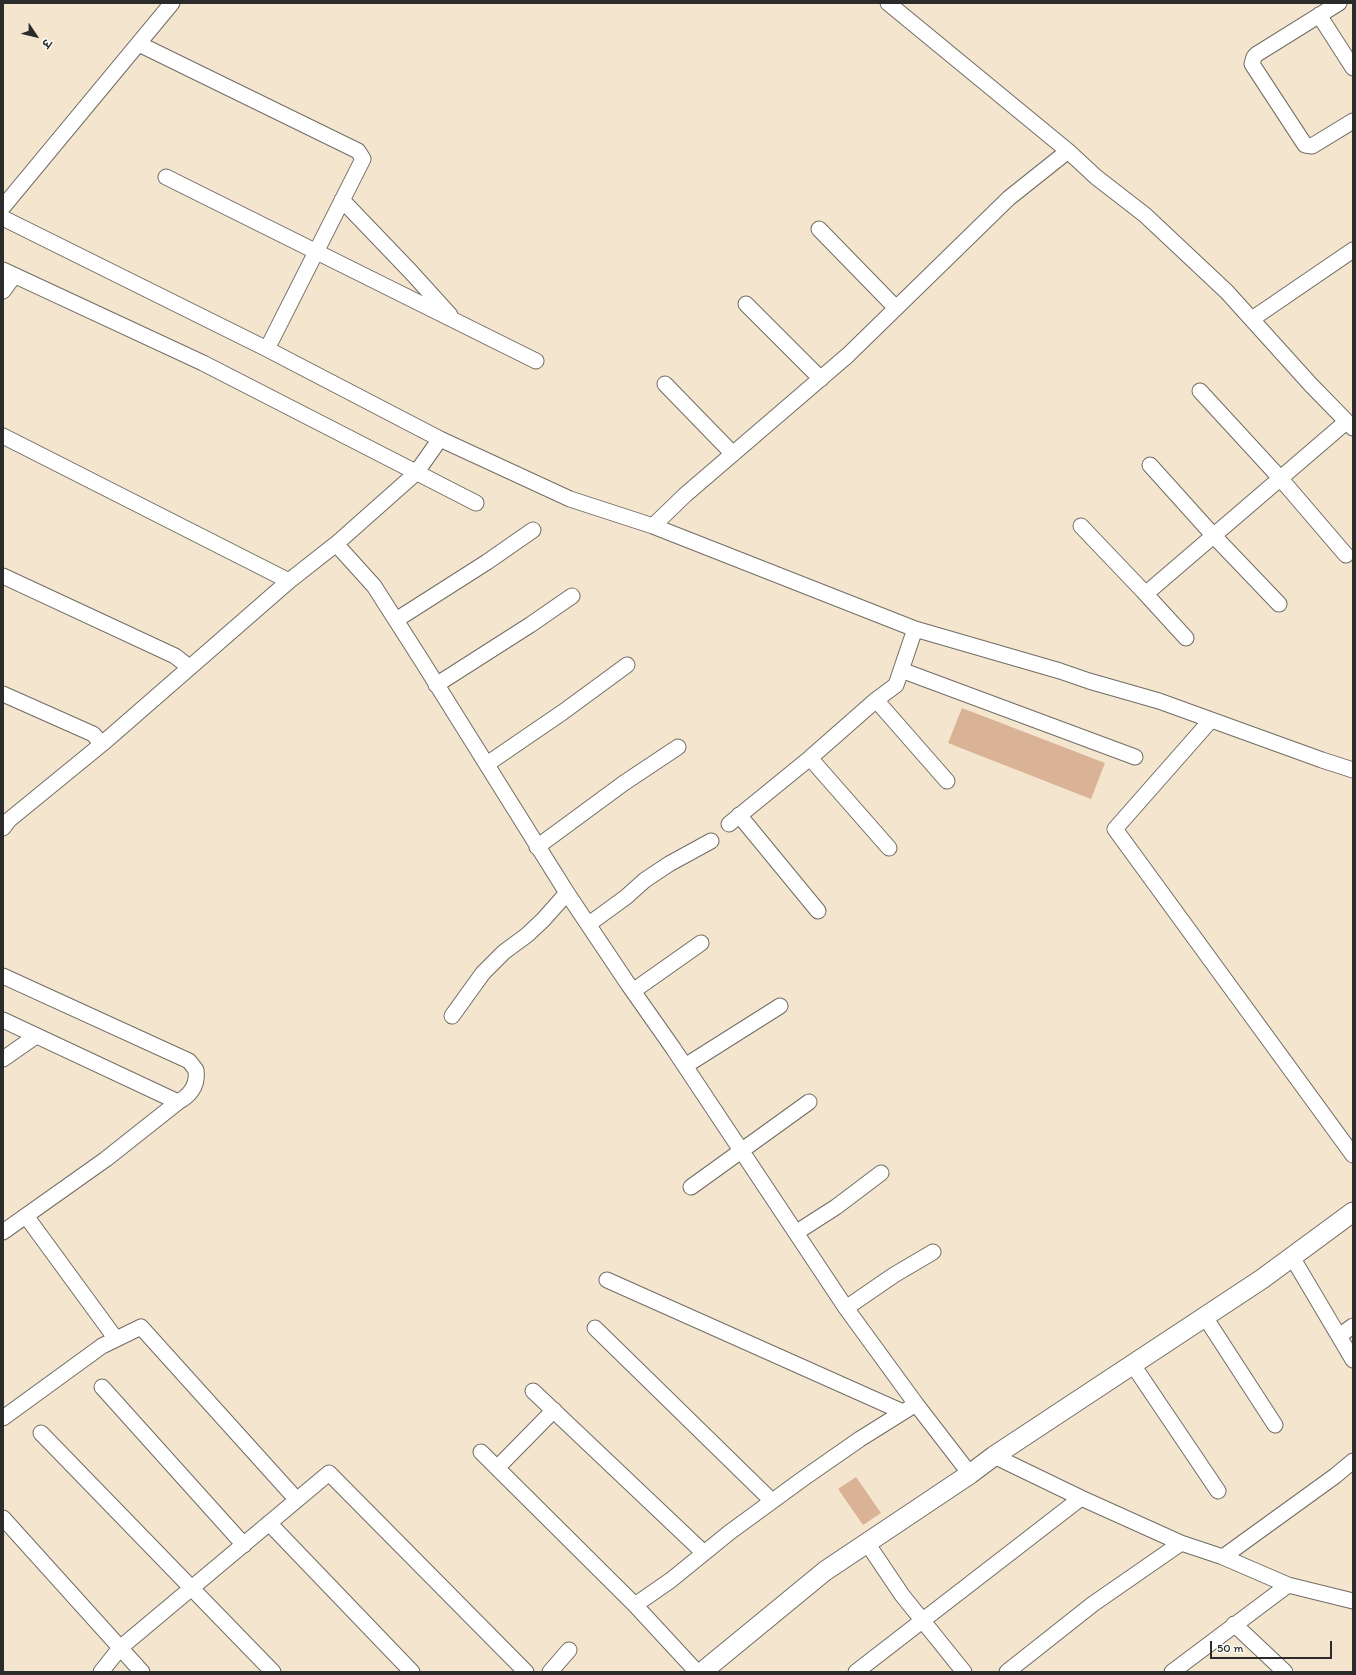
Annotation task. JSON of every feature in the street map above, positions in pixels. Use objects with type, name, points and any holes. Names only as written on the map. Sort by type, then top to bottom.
[{"type":"street","points":[[3,207],[172,3]]},
{"type":"street","points":[[888,3],[1068,151],[1096,177],[1145,215],[1228,292],[1311,385],[1350,425],[1280,478],[1149,591],[1143,590]]},
{"type":"street","points":[[1339,3],[1257,54],[1254,57],[1252,64],[1305,146],[1315,144],[1353,121]]},
{"type":"street","points":[[1319,15],[1353,68]]},
{"type":"street","points":[[139,44],[358,151],[363,159],[267,349]]},
{"type":"street","points":[[653,526],[685,495],[848,355],[1009,198],[1068,151]]},
{"type":"street","points":[[166,177],[536,362]]},
{"type":"street","points":[[342,200],[411,272],[456,322]]},
{"type":"street","points":[[3,218],[267,349],[440,439],[570,499],[653,526],[915,629],[1060,671],[1089,682],[1160,701],[1353,770]]},
{"type":"street","points":[[819,230],[896,308]]},
{"type":"street","points":[[1252,319],[1353,250]]},
{"type":"street","points":[[3,291],[8,273],[203,363],[476,503]]},
{"type":"street","points":[[746,304],[820,379]]},
{"type":"street","points":[[665,384],[733,454]]},
{"type":"street","points":[[1200,391],[1280,478],[1346,555]]},
{"type":"street","points":[[3,436],[289,581]]},
{"type":"street","points":[[5,822],[102,744],[289,581],[336,544],[416,473],[440,439]]},
{"type":"street","points":[[1150,465],[1279,604]]},
{"type":"street","points":[[1081,526],[1143,590],[1186,638]]},
{"type":"street","points":[[396,620],[533,530]]},
{"type":"street","points":[[336,544],[374,586],[567,893],[686,1066],[846,1308],[916,1404],[970,1474]]},
{"type":"street","points":[[3,576],[175,656],[189,667]]},
{"type":"street","points":[[436,685],[530,625],[572,596]]},
{"type":"street","points":[[818,911],[734,820],[810,758],[876,700],[896,685],[915,629]]},
{"type":"street","points":[[487,764],[563,712],[627,665]]},
{"type":"street","points":[[901,670],[1135,757]]},
{"type":"street","points":[[3,694],[93,734],[102,744]]},
{"type":"street","points":[[876,700],[947,781]]},
{"type":"street","points":[[1211,720],[1115,829],[1353,1155]]},
{"type":"street","points":[[537,847],[624,783],[678,747]]},
{"type":"street","points":[[810,758],[889,848]]},
{"type":"street","points":[[589,924],[626,897],[645,880],[669,864],[711,841]]},
{"type":"street","points":[[452,1016],[483,973],[504,952],[527,935],[543,920],[567,893]]},
{"type":"street","points":[[633,991],[701,943]]},
{"type":"street","points":[[3,976],[190,1061],[196,1070],[195,1086],[186,1098],[178,1102],[106,1158],[3,1232]]},
{"type":"street","points":[[686,1066],[780,1006]]},
{"type":"street","points":[[3,1020],[178,1102]]},
{"type":"street","points":[[3,1059],[36,1036]]},
{"type":"street","points":[[691,1187],[809,1102]]},
{"type":"street","points":[[797,1232],[881,1173]]},
{"type":"street","points":[[702,1672],[825,1571],[970,1474],[994,1456],[1205,1318],[1262,1279],[1353,1212]]},
{"type":"street","points":[[26,1216],[116,1339]]},
{"type":"street","points":[[846,1308],[894,1275],[933,1252]]},
{"type":"street","points":[[1292,1257],[1353,1360]]},
{"type":"street","points":[[607,1280],[903,1412]]},
{"type":"street","points":[[1205,1318],[1275,1425]]},
{"type":"street","points":[[1339,1336],[1353,1326]]},
{"type":"street","points":[[3,1418],[102,1346],[141,1327],[297,1500]]},
{"type":"street","points":[[595,1328],[715,1447],[772,1501]]},
{"type":"street","points":[[1133,1365],[1218,1491]]},
{"type":"street","points":[[102,1387],[244,1544]]},
{"type":"street","points":[[533,1390],[704,1553]]},
{"type":"street","points":[[635,1605],[671,1580],[772,1501],[860,1439],[916,1404]]},
{"type":"street","points":[[497,1468],[554,1410]]},
{"type":"street","points":[[41,1433],[273,1672]]},
{"type":"street","points":[[481,1452],[635,1605],[697,1672]]},
{"type":"street","points":[[994,1456],[1081,1498],[1181,1542],[1223,1557],[1288,1585],[1353,1601]]},
{"type":"street","points":[[1223,1557],[1335,1476],[1353,1461]]},
{"type":"street","points":[[101,1672],[120,1648],[329,1473],[526,1672]]},
{"type":"street","points":[[856,1672],[1081,1498]]},
{"type":"street","points":[[3,1518],[142,1672]]},
{"type":"street","points":[[269,1523],[412,1672]]},
{"type":"street","points":[[1007,1672],[1093,1604],[1181,1542]]},
{"type":"street","points":[[867,1543],[902,1595],[964,1672]]},
{"type":"street","points":[[1182,1669],[1234,1624],[1288,1585]]},
{"type":"street","points":[[1234,1624],[1285,1672]]},
{"type":"street","points":[[550,1672],[569,1650]]},
{"type":"building","points":[[962,708],[1105,763],[1091,799],[948,743]]},
{"type":"building","points":[[856,1477],[881,1513],[863,1525],[838,1489]]}]
